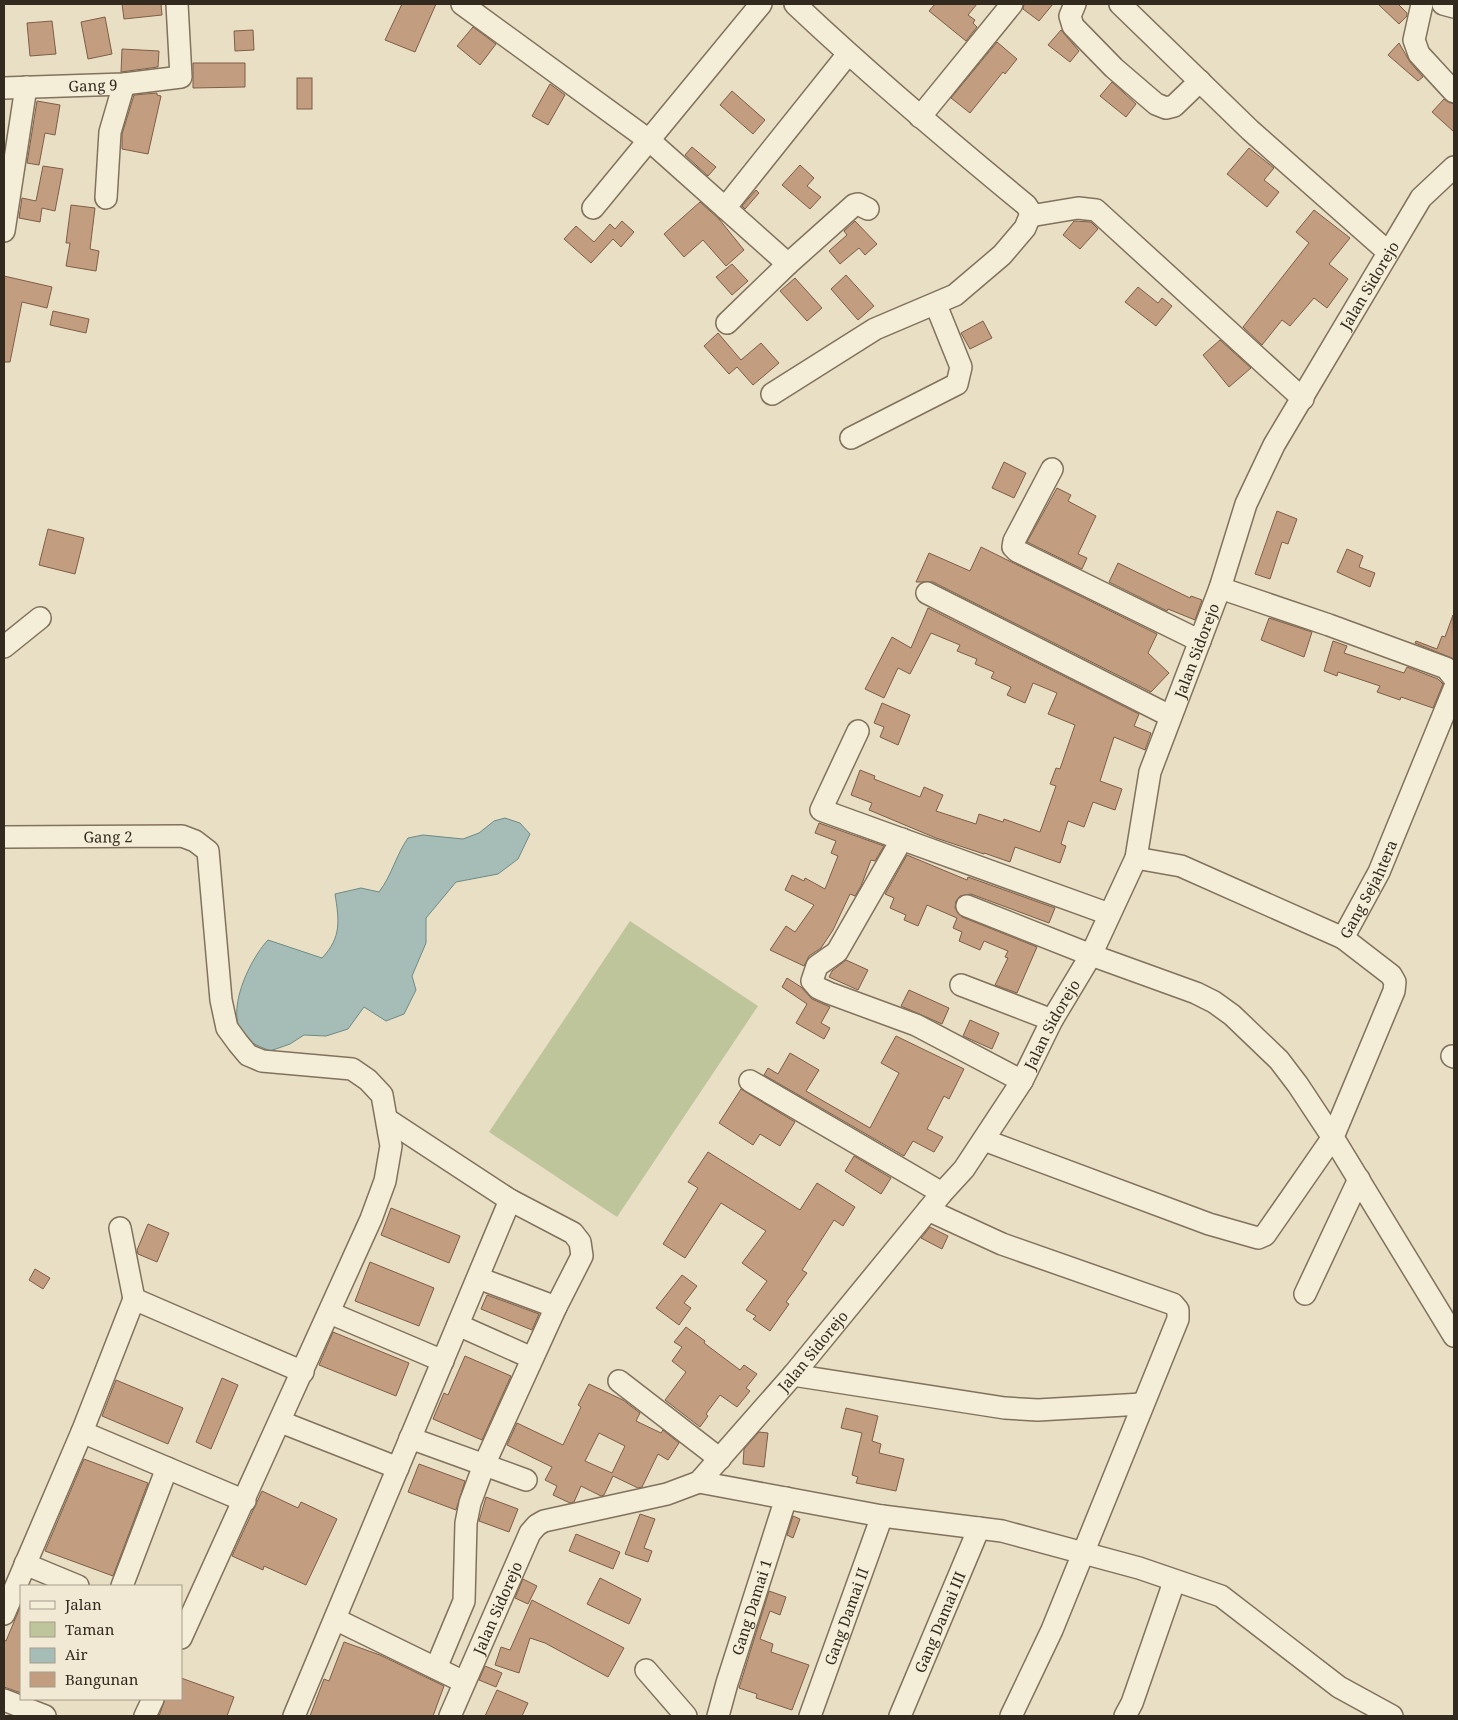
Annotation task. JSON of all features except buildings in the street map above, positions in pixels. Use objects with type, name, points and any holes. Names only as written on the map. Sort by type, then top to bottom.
[{"type":"street","name":"Gang 9","points":[[4,88],[124,84],[181,77],[177,4]]},
{"type":"street","points":[[462,4],[650,141],[788,264]]},
{"type":"street","points":[[593,208],[761,4]]},
{"type":"street","points":[[772,394],[875,329],[936,305],[955,295],[1002,255],[1026,228],[1030,216],[1030,211],[1026,205],[920,117],[794,4]]},
{"type":"street","points":[[920,117],[1012,4]]},
{"type":"street","points":[[1075,4],[1070,16],[1073,26],[1114,68],[1156,104],[1166,108],[1174,106],[1200,81]]},
{"type":"street","points":[[1120,4],[1250,130],[1388,252]]},
{"type":"street","points":[[1422,4],[1414,40],[1419,54],[1454,92]]},
{"type":"street","points":[[1443,4],[1454,7]]},
{"type":"street","points":[[724,208],[848,54]]},
{"type":"street","points":[[106,198],[110,132],[124,84]]},
{"type":"street","points":[[4,231],[26,87]]},
{"type":"street","name":"Jalan Sidorejo","points":[[450,1716],[530,1532],[536,1525],[544,1521],[667,1494],[700,1482],[793,1375],[942,1193],[964,1169],[984,1140],[1022,1081],[1052,1020],[1090,955],[1136,858],[1150,772],[1220,588],[1246,504],[1274,445],[1421,198],[1454,167]]},
{"type":"street","points":[[727,323],[788,264],[854,205],[858,204],[868,209]]},
{"type":"street","points":[[1030,216],[1078,208],[1096,210],[1303,399]]},
{"type":"street","points":[[851,438],[957,384],[961,367],[936,305]]},
{"type":"street","points":[[1052,469],[1014,540],[1013,546],[1017,551],[1200,641]]},
{"type":"street","points":[[1220,588],[1446,668],[1454,678]]},
{"type":"street","points":[[927,593],[1170,716]]},
{"type":"street","points":[[4,647],[40,618]]},
{"type":"street","name":"Gang Sejahtera","points":[[1136,858],[1181,866],[1343,938],[1379,872],[1447,727],[1454,689]]},
{"type":"street","points":[[858,732],[822,810],[1109,914]]},
{"type":"street","name":"Gang 2","points":[[4,837],[182,836],[195,841],[208,851],[221,1000],[227,1028],[248,1055],[262,1061],[352,1069],[368,1080],[382,1096],[388,1120]]},
{"type":"street","points":[[902,839],[837,952],[817,966],[812,981],[818,988],[829,993],[916,1025],[1022,1081]]},
{"type":"street","points":[[967,906],[1090,955],[1175,984],[1214,1002],[1279,1060],[1359,1179],[1454,1336]]},
{"type":"street","points":[[984,1140],[1209,1224],[1258,1238],[1265,1235],[1332,1137],[1394,991],[1395,982],[1392,975],[1343,938]]},
{"type":"street","points":[[961,985],[1052,1020]]},
{"type":"street","points":[[750,1081],[942,1193]]},
{"type":"street","points":[[388,1120],[510,1200],[573,1233],[580,1242],[582,1256],[532,1358],[484,1465],[470,1503],[466,1523],[464,1601],[436,1668]]},
{"type":"street","points":[[182,1636],[281,1422],[371,1219],[385,1181],[391,1146],[388,1120]]},
{"type":"street","points":[[1305,1294],[1359,1179]]},
{"type":"street","points":[[294,1716],[510,1200]]},
{"type":"street","points":[[928,1210],[1002,1244],[1173,1304],[1178,1310],[1178,1319],[1081,1554],[1052,1630],[1011,1716]]},
{"type":"street","points":[[4,1614],[82,1432],[134,1299],[120,1228]]},
{"type":"street","points":[[478,1278],[556,1306]]},
{"type":"street","points":[[134,1299],[303,1372]]},
{"type":"street","points":[[330,1313],[443,1361]]},
{"type":"street","points":[[458,1325],[532,1358]]},
{"type":"street","points":[[793,1375],[1005,1408],[1038,1410],[1142,1404]]},
{"type":"street","points":[[619,1382],[720,1459]]},
{"type":"street","points":[[281,1422],[398,1468]]},
{"type":"street","points":[[82,1432],[244,1501]]},
{"type":"street","points":[[410,1438],[526,1480]]},
{"type":"street","points":[[122,1585],[167,1468]]},
{"type":"street","points":[[700,1482],[882,1516],[1002,1531],[1081,1554],[1139,1568],[1174,1582],[1221,1596],[1339,1687],[1392,1716]]},
{"type":"street","name":"Gang Damai 1","points":[[718,1716],[786,1498]]},
{"type":"street","name":"Gang Damai II","points":[[810,1716],[882,1516]]},
{"type":"street","name":"Gang Damai III","points":[[900,1716],[979,1528]]},
{"type":"street","points":[[25,1564],[76,1585]]},
{"type":"street","points":[[1125,1716],[1132,1703],[1174,1582]]},
{"type":"street","points":[[334,1619],[464,1682]]},
{"type":"street","points":[[646,1670],[686,1716]]},
{"type":"street","points":[[4,1700],[45,1716]]},
{"type":"street","points":[[145,1716],[153,1700]]},
{"type":"green space","points":[[630,921],[758,1006],[617,1217],[489,1132]]},
{"type":"water","points":[[505,818],[520,823],[530,834],[518,859],[498,874],[456,882],[426,918],[426,943],[412,976],[416,990],[404,1014],[386,1021],[364,1007],[348,1029],[326,1036],[304,1035],[290,1044],[270,1051],[249,1041],[241,1031],[237,1019],[237,1005],[246,975],[253,961],[268,940],[322,958],[333,943],[338,928],[335,894],[361,888],[379,892],[408,838],[423,835],[463,839],[479,833],[494,821]]}]
